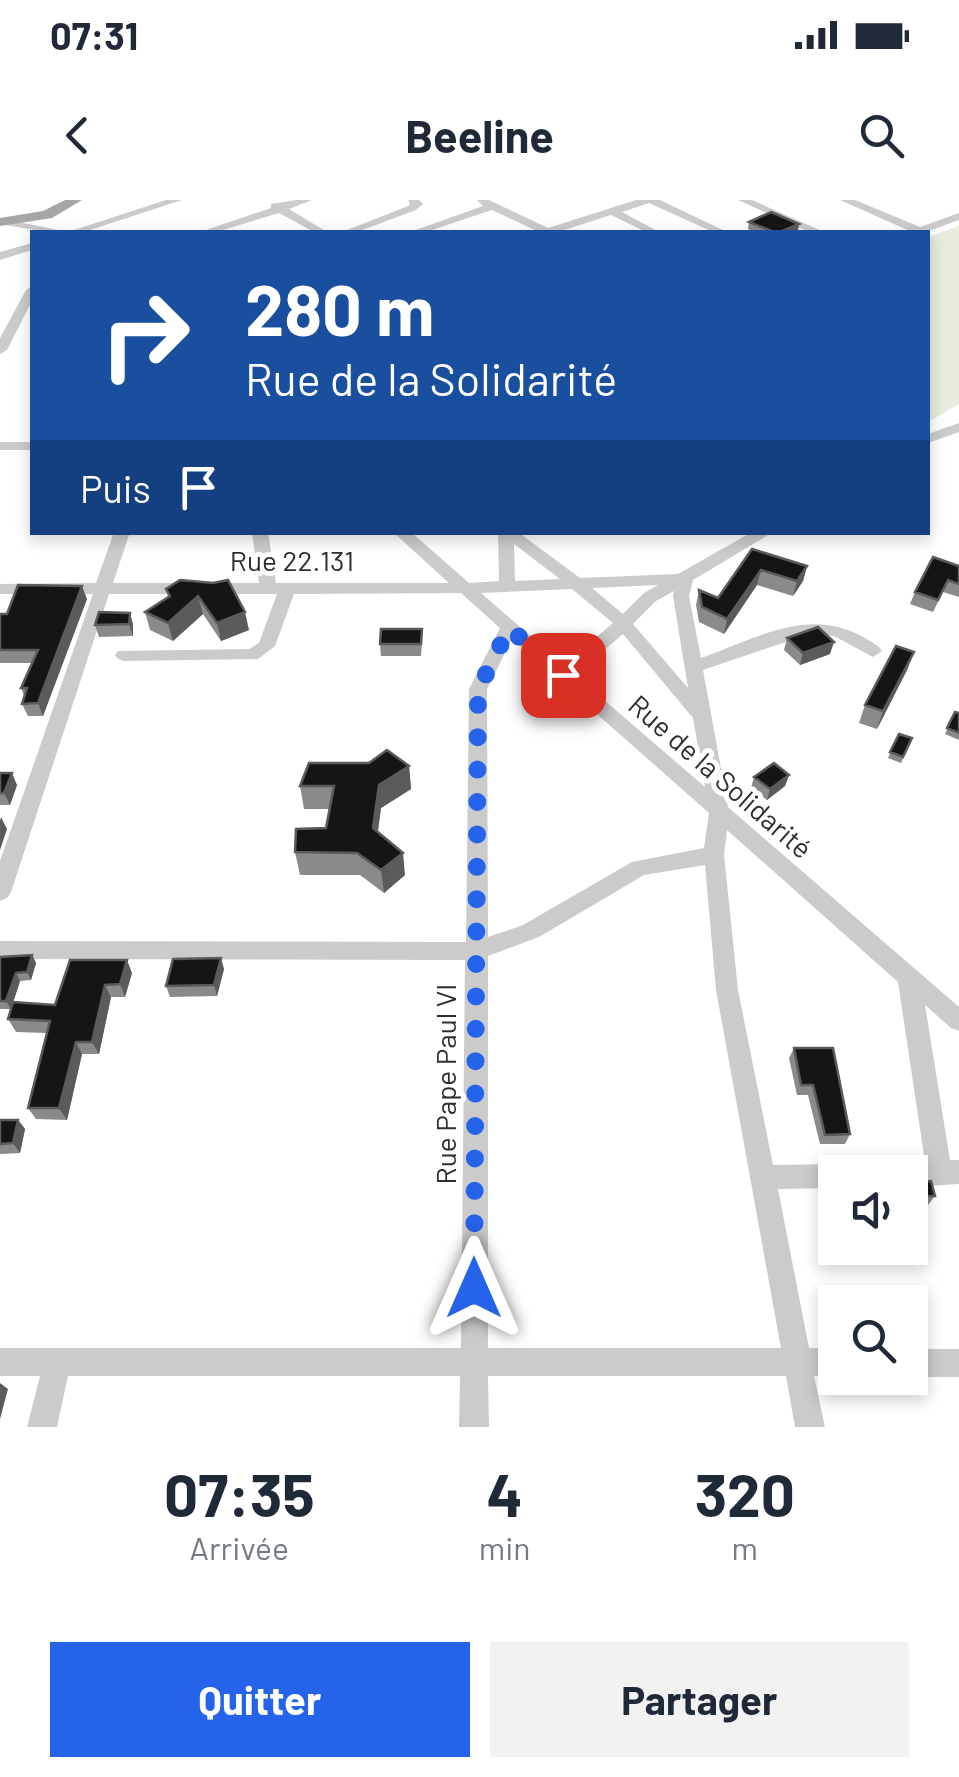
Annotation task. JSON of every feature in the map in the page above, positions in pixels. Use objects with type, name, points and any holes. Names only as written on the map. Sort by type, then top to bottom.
[{"type":"main road","points":[[2,222],[33,218],[69,204]]},
{"type":"street","points":[[80,230],[177,200]]},
{"type":"street","points":[[265,200],[318,230]]},
{"type":"street","points":[[212,230],[307,200]]},
{"type":"street","points":[[354,230],[412,208],[417,204],[413,200]]},
{"type":"street","points":[[554,230],[649,200],[716,230]]},
{"type":"street","points":[[743,200],[813,230]]},
{"type":"street","points":[[845,200],[914,230]]},
{"type":"street","points":[[863,208],[882,200]]},
{"type":"street","points":[[421,230],[486,203],[544,230]]},
{"type":"street","points":[[64,230],[69,204]]},
{"type":"street","points":[[612,212],[650,230]]},
{"type":"street","points":[[924,230],[959,216]]},
{"type":"street","points":[[2,222],[52,230]]},
{"type":"street","points":[[372,224],[382,230]]},
{"type":"street","points":[[935,226],[959,234]]},
{"type":"street","points":[[0,256],[30,247]]},
{"type":"street","points":[[0,350],[30,294]]},
{"type":"street","points":[[930,438],[959,426]]},
{"type":"street","points":[[0,446],[30,446]]},
{"type":"street","points":[[0,892],[121,535]]},
{"type":"street","points":[[260,535],[268,588]]},
{"type":"street","name":"Rue de la Solidarité","points":[[404,535],[959,1021]]},
{"type":"street","points":[[507,535],[507,586]]},
{"type":"street","points":[[511,535],[622,622],[702,717]]},
{"type":"street","points":[[563,675],[594,652],[650,597],[760,535]]},
{"type":"street","points":[[685,579],[681,596],[719,810],[714,855],[727,990],[810,1427]]},
{"type":"street","name":"Rue 22.131","points":[[0,589],[464,588],[685,579]]},
{"type":"street","points":[[124,654],[252,655],[266,646],[288,588]]},
{"type":"street","points":[[694,667],[798,629],[815,627],[836,628],[874,651]]},
{"type":"street","name":"Rue Pape Paul VI","points":[[474,1427],[478,690],[509,628]]},
{"type":"street","points":[[0,950],[475,951],[531,931],[629,872],[714,855]]},
{"type":"street","points":[[908,978],[950,1174]]},
{"type":"street","points":[[765,1177],[818,1176]]},
{"type":"street","points":[[0,1362],[818,1362]]},
{"type":"street","points":[[42,1427],[57,1362]]},
{"type":"street","points":[[928,1363],[959,1363]]},
{"type":"shaded area","points":[[959,226],[959,404],[930,421],[930,236]]},
{"type":"building","points":[[771,212],[799,224],[785,230],[769,230],[749,222]]},
{"type":"building","points":[[752,549],[807,566],[797,581],[761,570],[727,619],[702,607],[699,590],[718,598]]},
{"type":"building","points":[[933,557],[959,566],[959,584],[948,580],[938,600],[915,592]]},
{"type":"building","points":[[180,580],[228,580],[245,612],[217,623],[198,596],[168,623],[145,612],[170,596],[166,589]]},
{"type":"building","points":[[18,585],[82,586],[38,703],[22,704],[27,688],[21,688],[38,650],[0,650],[0,614],[7,614]]},
{"type":"building","points":[[99,612],[130,613],[129,624],[95,625]]},
{"type":"building","points":[[818,627],[834,642],[803,653],[787,638]]},
{"type":"building","points":[[381,629],[422,629],[421,644],[380,644]]},
{"type":"building","points":[[896,646],[914,652],[883,711],[865,705]]},
{"type":"building","points":[[955,712],[959,713],[959,733],[947,728]]},
{"type":"building","points":[[899,734],[912,738],[903,757],[890,752]]},
{"type":"building","points":[[387,750],[409,766],[379,785],[373,828],[403,853],[381,870],[357,853],[295,852],[296,829],[326,828],[334,786],[300,786],[309,763],[369,763]]},
{"type":"building","points":[[774,763],[789,775],[770,789],[754,777]]},
{"type":"building","points":[[0,773],[12,773],[4,793],[0,793]]},
{"type":"building","points":[[32,955],[27,972],[16,973],[6,1001],[0,1001],[0,957]]},
{"type":"building","points":[[221,958],[214,985],[166,986],[173,959]]},
{"type":"building","points":[[70,960],[127,960],[120,984],[105,985],[92,1042],[76,1042],[59,1108],[28,1108],[50,1021],[8,1019],[13,1002],[55,1005]]},
{"type":"building","points":[[794,1048],[833,1048],[850,1134],[825,1135],[813,1085],[801,1085]]},
{"type":"building","points":[[0,1120],[18,1120],[13,1143],[0,1144]]},
{"type":"building","points":[[928,1181],[931,1181],[935,1196],[928,1196]]},
{"type":"route","points":[[474,1288],[478,690],[509,628],[563,675]]}]
